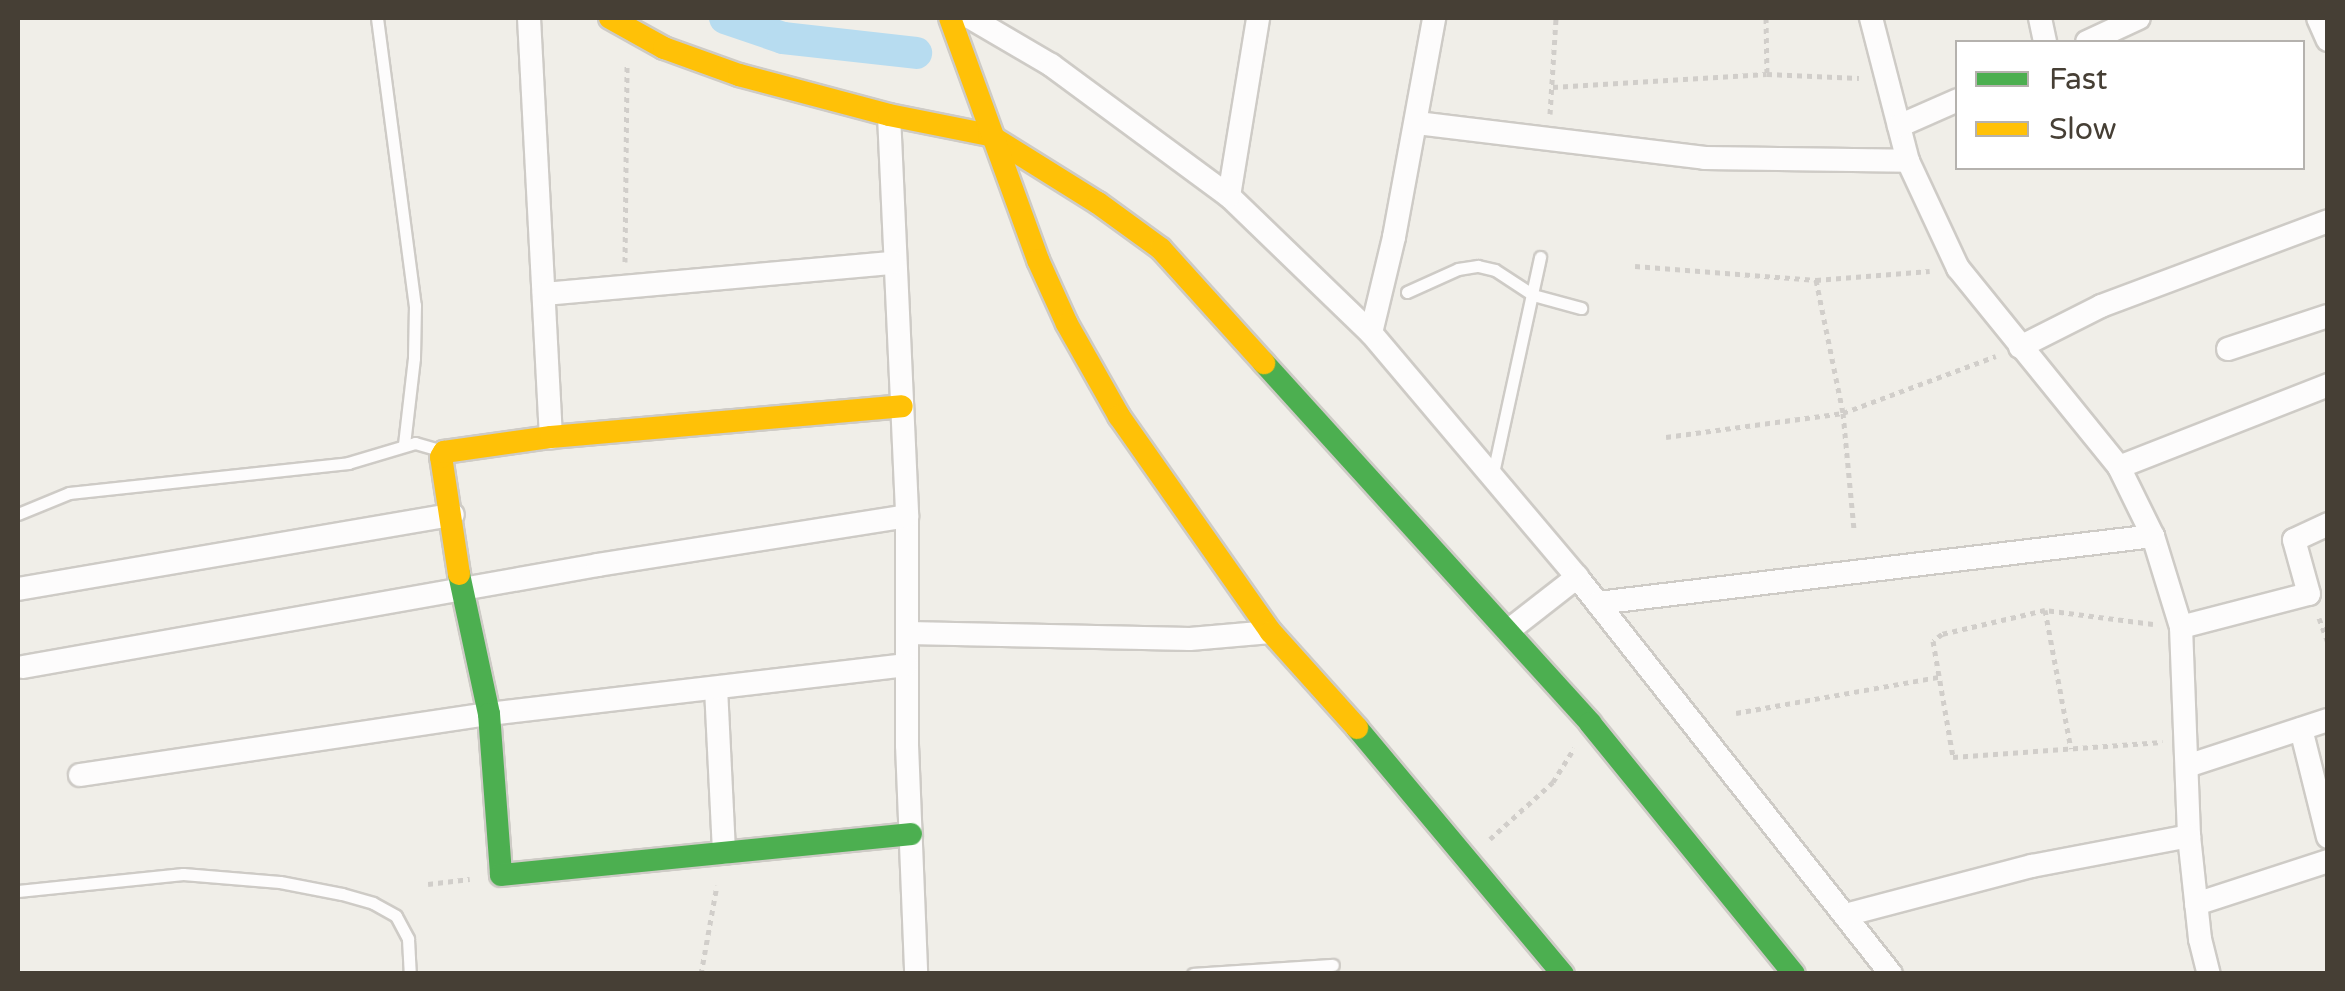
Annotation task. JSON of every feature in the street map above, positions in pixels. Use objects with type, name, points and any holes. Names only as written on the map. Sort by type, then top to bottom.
[{"type":"street","points":[[529,18],[551,437]]},
{"type":"street","points":[[950,18],[989,135],[1038,260],[1092,374],[1163,482],[1271,632],[1470,858],[1563,974]]},
{"type":"street","points":[[971,18],[1051,65],[1229,196],[1371,333],[1578,577],[1891,974]]},
{"type":"street","points":[[1229,196],[1258,18]]},
{"type":"street","points":[[1371,333],[1417,123],[1434,18]]},
{"type":"street","points":[[1871,18],[1908,161],[1958,268],[2119,467],[2153,536],[2181,627],[2190,836],[2196,904],[2209,974]]},
{"type":"street","points":[[2091,40],[2139,18]]},
{"type":"street","points":[[2318,18],[2328,40]]},
{"type":"street","points":[[619,22],[698,62],[889,115],[989,135],[1098,202],[1179,265],[1590,723],[1794,974]]},
{"type":"street","points":[[1899,126],[1955,101]]},
{"type":"street","points":[[889,115],[907,516],[906,665],[916,974]]},
{"type":"street","points":[[1417,123],[1705,158],[1908,161]]},
{"type":"street","points":[[2020,347],[2101,306],[2327,223]]},
{"type":"street","points":[[544,294],[894,262]]},
{"type":"street","points":[[2228,349],[2328,316]]},
{"type":"street","points":[[2119,467],[2328,385]]},
{"type":"street","points":[[902,406],[551,437],[444,452],[442,457],[461,590],[490,714],[501,876],[911,834]]},
{"type":"street","points":[[18,589],[453,515]]},
{"type":"street","points":[[23,667],[907,516]]},
{"type":"street","points":[[2181,627],[2309,594],[2294,540],[2328,524]]},
{"type":"street","points":[[1598,604],[2153,536]]},
{"type":"street","points":[[1508,631],[1578,577]]},
{"type":"street","points":[[908,632],[1190,640],[1271,632]]},
{"type":"street","points":[[80,776],[490,714],[906,665]]},
{"type":"street","points":[[716,688],[724,852]]},
{"type":"street","points":[[2187,766],[2328,720]]},
{"type":"street","points":[[2301,729],[2328,837]]},
{"type":"street","points":[[1845,915],[2050,862],[2190,836]]},
{"type":"street","points":[[2196,904],[2328,861]]},
{"type":"lane","points":[[377,18],[414,305],[414,358],[404,445]]},
{"type":"lane","points":[[1492,478],[1540,257]]},
{"type":"lane","points":[[1407,292],[1458,269],[1478,266],[1496,270],[1533,294],[1581,308]]},
{"type":"lane","points":[[18,514],[69,493],[348,463],[415,443],[444,452]]},
{"type":"lane","points":[[18,891],[183,874],[280,882],[342,894],[373,903],[396,916],[408,939],[410,974]]},
{"type":"lane","points":[[1194,974],[1332,965]]},
{"type":"path","points":[[1556,18],[1552,87],[1768,74],[1886,79]]},
{"type":"path","points":[[1766,18],[1768,74]]},
{"type":"path","points":[[619,22],[625,285]]},
{"type":"path","points":[[1635,266],[1816,280],[1958,268]]},
{"type":"path","points":[[1816,280],[1843,412],[1854,530]]},
{"type":"path","points":[[1666,437],[1843,412],[2020,347]]},
{"type":"path","points":[[2181,627],[2046,610],[1942,634],[1932,641],[1953,757],[2188,740]]},
{"type":"path","points":[[2046,610],[2071,749]]},
{"type":"path","points":[[1736,713],[1939,677]]},
{"type":"path","points":[[1470,858],[1553,782],[1590,723]]},
{"type":"path","points":[[700,974],[724,852]]},
{"type":"path","points":[[428,884],[501,876]]},
{"type":"waterway","points":[[725,18],[783,38],[916,53]]},
{"type":"traffic: fast","points":[[1264,363],[1590,723],[1794,974]]},
{"type":"traffic: fast","points":[[459,574],[489,714],[501,875],[911,834]]},
{"type":"traffic: fast","points":[[1357,728],[1563,974]]},
{"type":"traffic: slow","points":[[610,18],[664,48],[739,75],[889,115],[989,135],[1098,203],[1161,249],[1264,363]]},
{"type":"traffic: slow","points":[[950,18],[1038,260],[1067,324],[1119,416],[1271,632],[1357,728]]},
{"type":"traffic: slow","points":[[459,574],[441,457],[444,452],[551,437],[902,406]]}]
